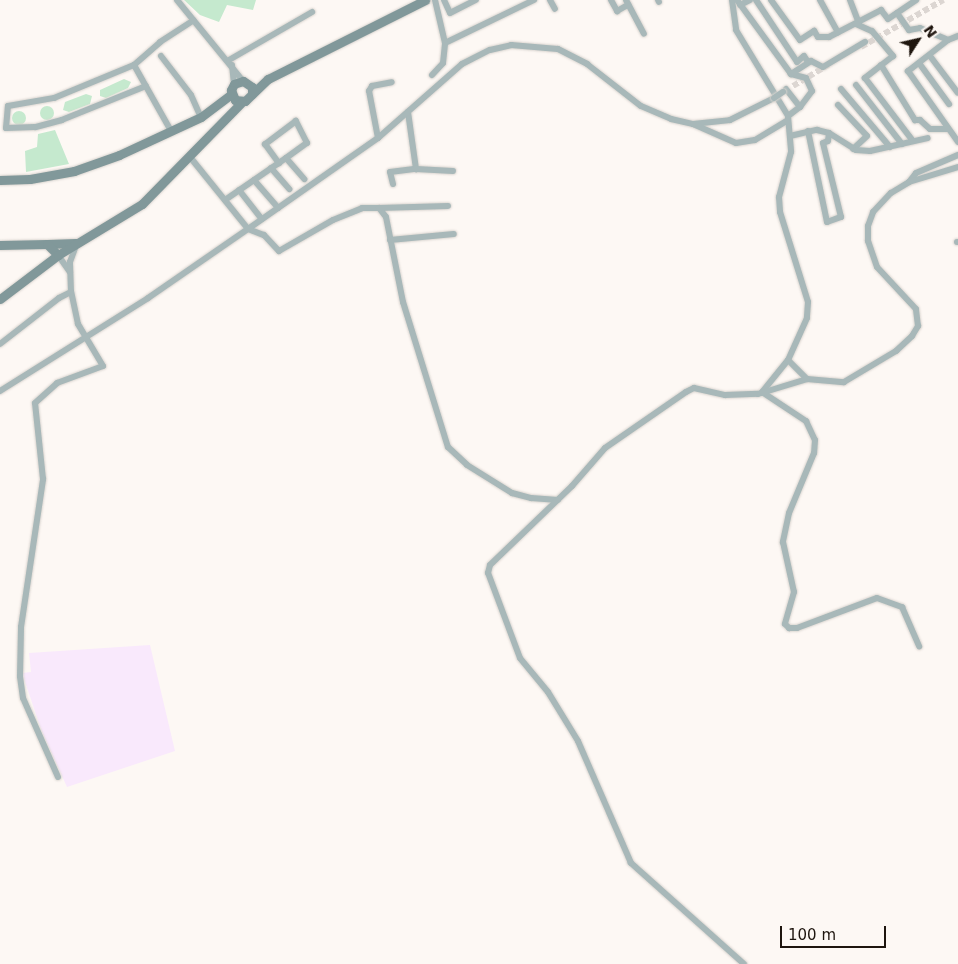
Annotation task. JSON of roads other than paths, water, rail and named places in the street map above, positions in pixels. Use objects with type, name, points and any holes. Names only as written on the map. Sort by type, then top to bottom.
[{"type":"main road","points":[[0,299],[58,255],[131,212],[190,157],[242,102],[268,79],[424,0]]},
{"type":"main road","points":[[0,180],[30,179],[74,171],[201,117],[233,89],[246,82],[268,79]]},
{"type":"main road","points":[[246,82],[252,94]]},
{"type":"main road","points":[[233,89],[242,102]]},
{"type":"main road","points":[[0,245],[77,243]]},
{"type":"main road","points":[[47,244],[58,255]]},
{"type":"street","points":[[177,0],[246,82]]},
{"type":"street","points":[[432,75],[443,63],[445,43],[435,0]]},
{"type":"street","points":[[444,0],[450,13],[476,0]]},
{"type":"street","points":[[445,43],[534,0]]},
{"type":"street","points":[[550,0],[555,9]]},
{"type":"street","points":[[611,0],[617,11],[627,2],[644,34]]},
{"type":"street","points":[[732,0],[736,30],[788,119],[790,152],[779,197],[780,212],[808,302],[807,318],[788,360],[762,392]]},
{"type":"street","points":[[693,124],[719,138],[736,143],[754,140],[788,119],[810,96],[810,83],[791,74],[739,3],[750,0]]},
{"type":"street","points":[[756,0],[797,62],[804,56],[808,62],[823,67],[865,42]]},
{"type":"street","points":[[772,0],[800,40],[814,31],[818,37],[838,32],[881,10],[888,19],[916,0]]},
{"type":"street","points":[[820,0],[838,32]]},
{"type":"street","points":[[850,0],[857,23],[872,31],[893,56],[865,78],[913,141]]},
{"type":"street","points":[[231,62],[312,12]]},
{"type":"street","points":[[896,13],[909,30],[920,28],[948,40]]},
{"type":"street","points":[[146,86],[62,120],[35,127],[3,129],[8,106],[54,98],[134,65],[160,42],[194,20]]},
{"type":"street","points":[[958,36],[948,40],[930,56],[908,71],[947,129],[958,142]]},
{"type":"street","points":[[0,391],[248,229],[378,138],[471,59],[511,45],[532,45],[558,49],[587,64],[641,106],[671,119],[693,124],[714,124],[741,116],[787,89],[800,107]]},
{"type":"street","points":[[161,56],[191,95],[201,117]]},
{"type":"street","points":[[930,56],[958,93]]},
{"type":"street","points":[[231,62],[233,89]]},
{"type":"street","points":[[791,74],[808,62]]},
{"type":"street","points":[[919,63],[949,104]]},
{"type":"street","points":[[881,64],[915,120],[920,120],[930,129],[947,129]]},
{"type":"street","points":[[134,65],[171,131]]},
{"type":"street","points":[[378,138],[369,91],[372,86],[392,82]]},
{"type":"street","points":[[856,85],[902,144]]},
{"type":"street","points":[[841,89],[890,147]]},
{"type":"street","points":[[838,105],[866,136],[853,149]]},
{"type":"street","points":[[408,112],[416,169]]},
{"type":"street","points":[[224,200],[279,163],[307,143],[296,121],[265,144],[279,163]]},
{"type":"street","points":[[714,124],[719,138]]},
{"type":"street","points":[[790,136],[808,131],[829,133],[853,149],[870,151],[928,138]]},
{"type":"street","points":[[808,131],[828,222],[841,217],[824,143],[828,141],[829,133]]},
{"type":"street","points":[[909,182],[916,173],[958,155]]},
{"type":"street","points":[[190,157],[248,229],[264,234],[279,251],[333,220],[362,208],[448,206]]},
{"type":"street","points":[[286,158],[304,179]]},
{"type":"street","points":[[744,964],[631,863],[578,741],[548,692],[520,658],[492,588],[488,573],[490,565],[558,500],[606,448],[686,392],[703,389],[725,396],[762,392],[807,379],[844,382],[896,351],[918,326],[916,309],[877,267],[868,241],[873,212],[886,197],[909,182],[958,167]]},
{"type":"street","points":[[271,168],[289,189]]},
{"type":"street","points":[[393,184],[390,172],[416,169],[452,171]]},
{"type":"street","points":[[254,180],[278,208]]},
{"type":"street","points":[[239,190],[262,219]]},
{"type":"street","points":[[379,208],[386,217],[403,302],[448,447],[462,462],[512,493],[531,498],[558,500]]},
{"type":"street","points":[[390,240],[454,234]]},
{"type":"street","points":[[58,777],[24,698],[20,676],[21,627],[43,479],[34,403],[57,383],[103,366],[78,324],[71,292],[70,256],[77,243]]},
{"type":"street","points":[[58,255],[70,272]]},
{"type":"street","points":[[0,344],[60,298],[71,292]]},
{"type":"street","points":[[788,360],[807,379]]},
{"type":"street","points":[[762,392],[806,421],[815,440],[814,453],[789,513],[783,542],[794,592],[785,624],[789,628],[797,628],[877,598],[902,607],[919,646]]},
{"type":"tunnel","points":[[861,47],[943,0]]},
{"type":"tunnel","points":[[793,86],[828,65]]}]
